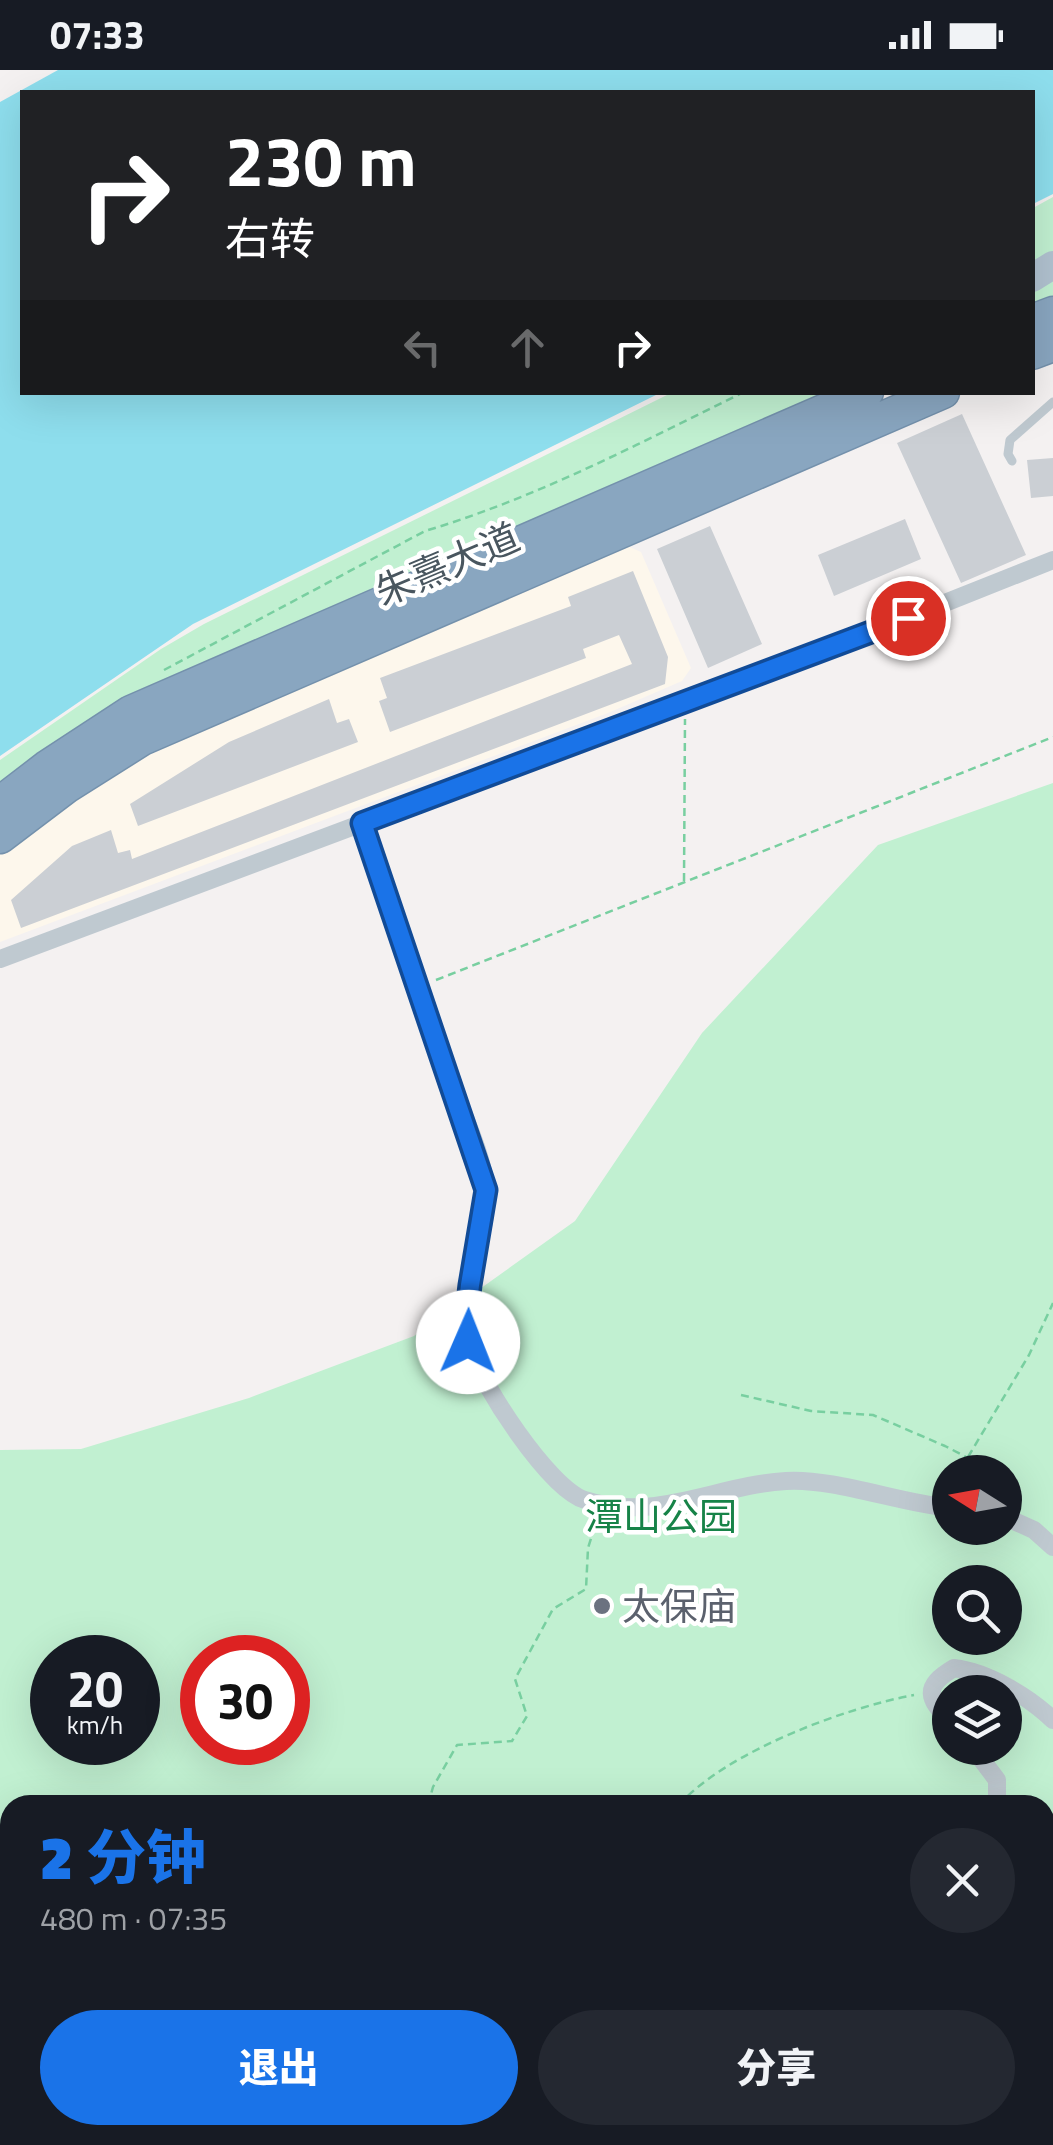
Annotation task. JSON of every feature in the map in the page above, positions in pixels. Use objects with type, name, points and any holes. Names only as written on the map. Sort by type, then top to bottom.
[{"type":"highway","points":[[1044,344],[1053,312]]},
{"type":"highway","name":"朱熹大道","points":[[0,803],[47,766],[130,712],[860,395]]},
{"type":"highway","name":"朱熹大道","points":[[0,837],[66,786],[142,739],[936,395]]},
{"type":"street","points":[[0,958],[1053,560]]},
{"type":"street","points":[[362,823],[486,1190],[470,1285],[468,1342],[474,1360],[520,1436],[558,1484],[579,1498],[627,1510],[786,1480],[810,1481],[932,1506]]},
{"type":"street","points":[[1022,1524],[1053,1547]]},
{"type":"street","points":[[932,1702],[934,1682],[954,1668],[962,1669],[1018,1694],[1053,1720]]},
{"type":"street","points":[[986,1765],[998,1780],[997,1795]]},
{"type":"lane","points":[[1012,461],[1008,454],[1010,440],[1053,402]]},
{"type":"path","points":[[153,676],[425,531],[457,522],[603,463],[738,395]]},
{"type":"path","points":[[684,882],[685,702]]},
{"type":"path","points":[[418,987],[1053,738]]},
{"type":"path","points":[[969,1455],[1030,1354],[1053,1303]]},
{"type":"path","points":[[741,1396],[811,1411],[873,1416],[960,1455]]},
{"type":"path","points":[[431,1795],[457,1745],[512,1740],[527,1716],[515,1679],[553,1608],[586,1589],[588,1548],[602,1505]]},
{"type":"path","points":[[688,1795],[698,1784],[818,1723],[886,1700],[930,1692]]},
{"type":"shaded area","points":[[625,545],[641,552],[691,668],[682,681],[608,713],[0,942],[0,850],[104,780],[186,735]]},
{"type":"green space","points":[[1053,197],[1053,300],[1035,307],[1035,207]]},
{"type":"green space","points":[[667,395],[831,395],[0,795],[0,760],[161,649],[204,624]]},
{"type":"green space","name":"潭山公园","points":[[1053,783],[1053,1795],[0,1795],[0,1450],[81,1449],[249,1398],[414,1336],[575,1221],[702,1033],[878,845]]},
{"type":"water","points":[[58,70],[1053,70],[1053,194],[1035,203],[1035,90],[22,90]]},
{"type":"water","points":[[20,91],[20,395],[656,395],[193,624],[0,756],[0,102]]},
{"type":"building","points":[[962,414],[1026,555],[961,583],[897,443]]},
{"type":"building","points":[[1053,458],[1053,496],[1031,498],[1027,460]]},
{"type":"building","points":[[905,519],[921,559],[834,596],[818,555]]},
{"type":"building","points":[[710,526],[762,644],[708,668],[657,549]]},
{"type":"building","points":[[633,571],[668,657],[665,684],[21,928],[11,900],[72,846],[111,830],[118,853],[130,850],[132,859],[632,664],[619,635],[583,649],[586,658],[390,732],[379,701],[387,698],[380,678],[571,606],[568,597]]},
{"type":"building","points":[[329,699],[337,723],[349,719],[358,742],[138,826],[130,804],[229,742]]},
{"type":"place","name":"太保庙","points":[[602,1606]]},
{"type":"route","points":[[468,1342],[470,1285],[486,1190],[482,1170],[362,823],[908,618]]}]
